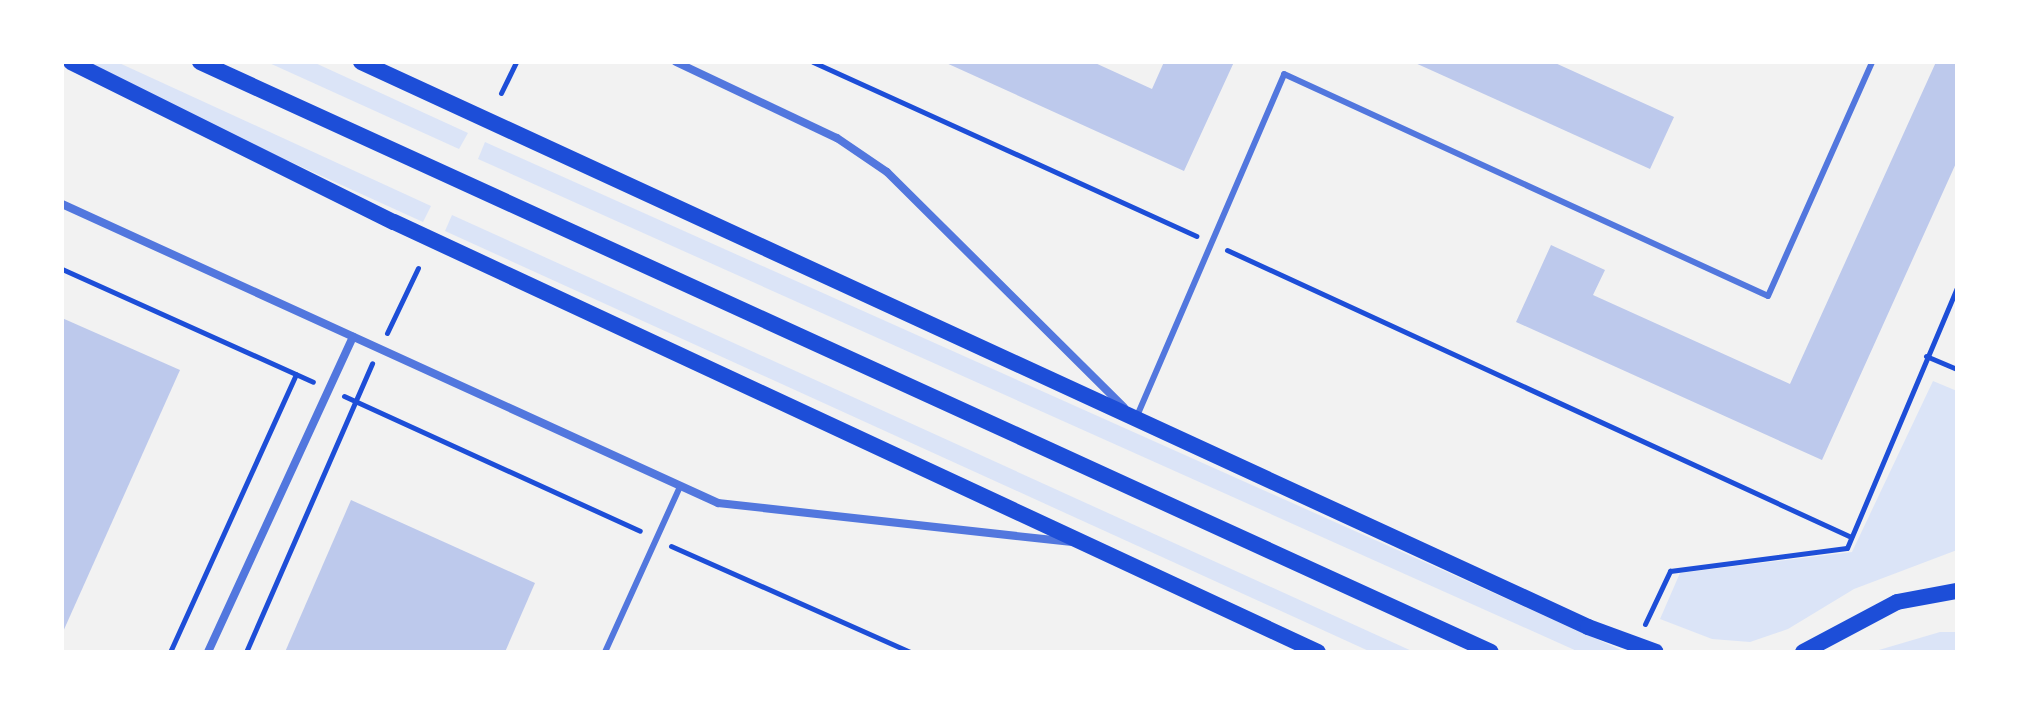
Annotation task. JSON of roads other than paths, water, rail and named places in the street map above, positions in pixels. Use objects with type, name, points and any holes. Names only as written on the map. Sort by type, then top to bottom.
[{"type":"main road","points":[[71,62],[1082,544],[1318,652]]},
{"type":"main road","points":[[200,62],[1491,652]]},
{"type":"main road","points":[[361,62],[1135,420],[1634,645],[1656,652]]},
{"type":"main road","points":[[1802,652],[1897,602],[1956,590]]},
{"type":"street","points":[[676,62],[837,138],[887,172],[1135,420]]},
{"type":"street","points":[[62,204],[679,489],[718,503],[1082,544]]},
{"type":"street","points":[[208,652],[353,337]]},
{"type":"lane","points":[[1135,420],[1284,74],[1768,296],[1872,62]]},
{"type":"lane","points":[[605,652],[679,489]]}]
